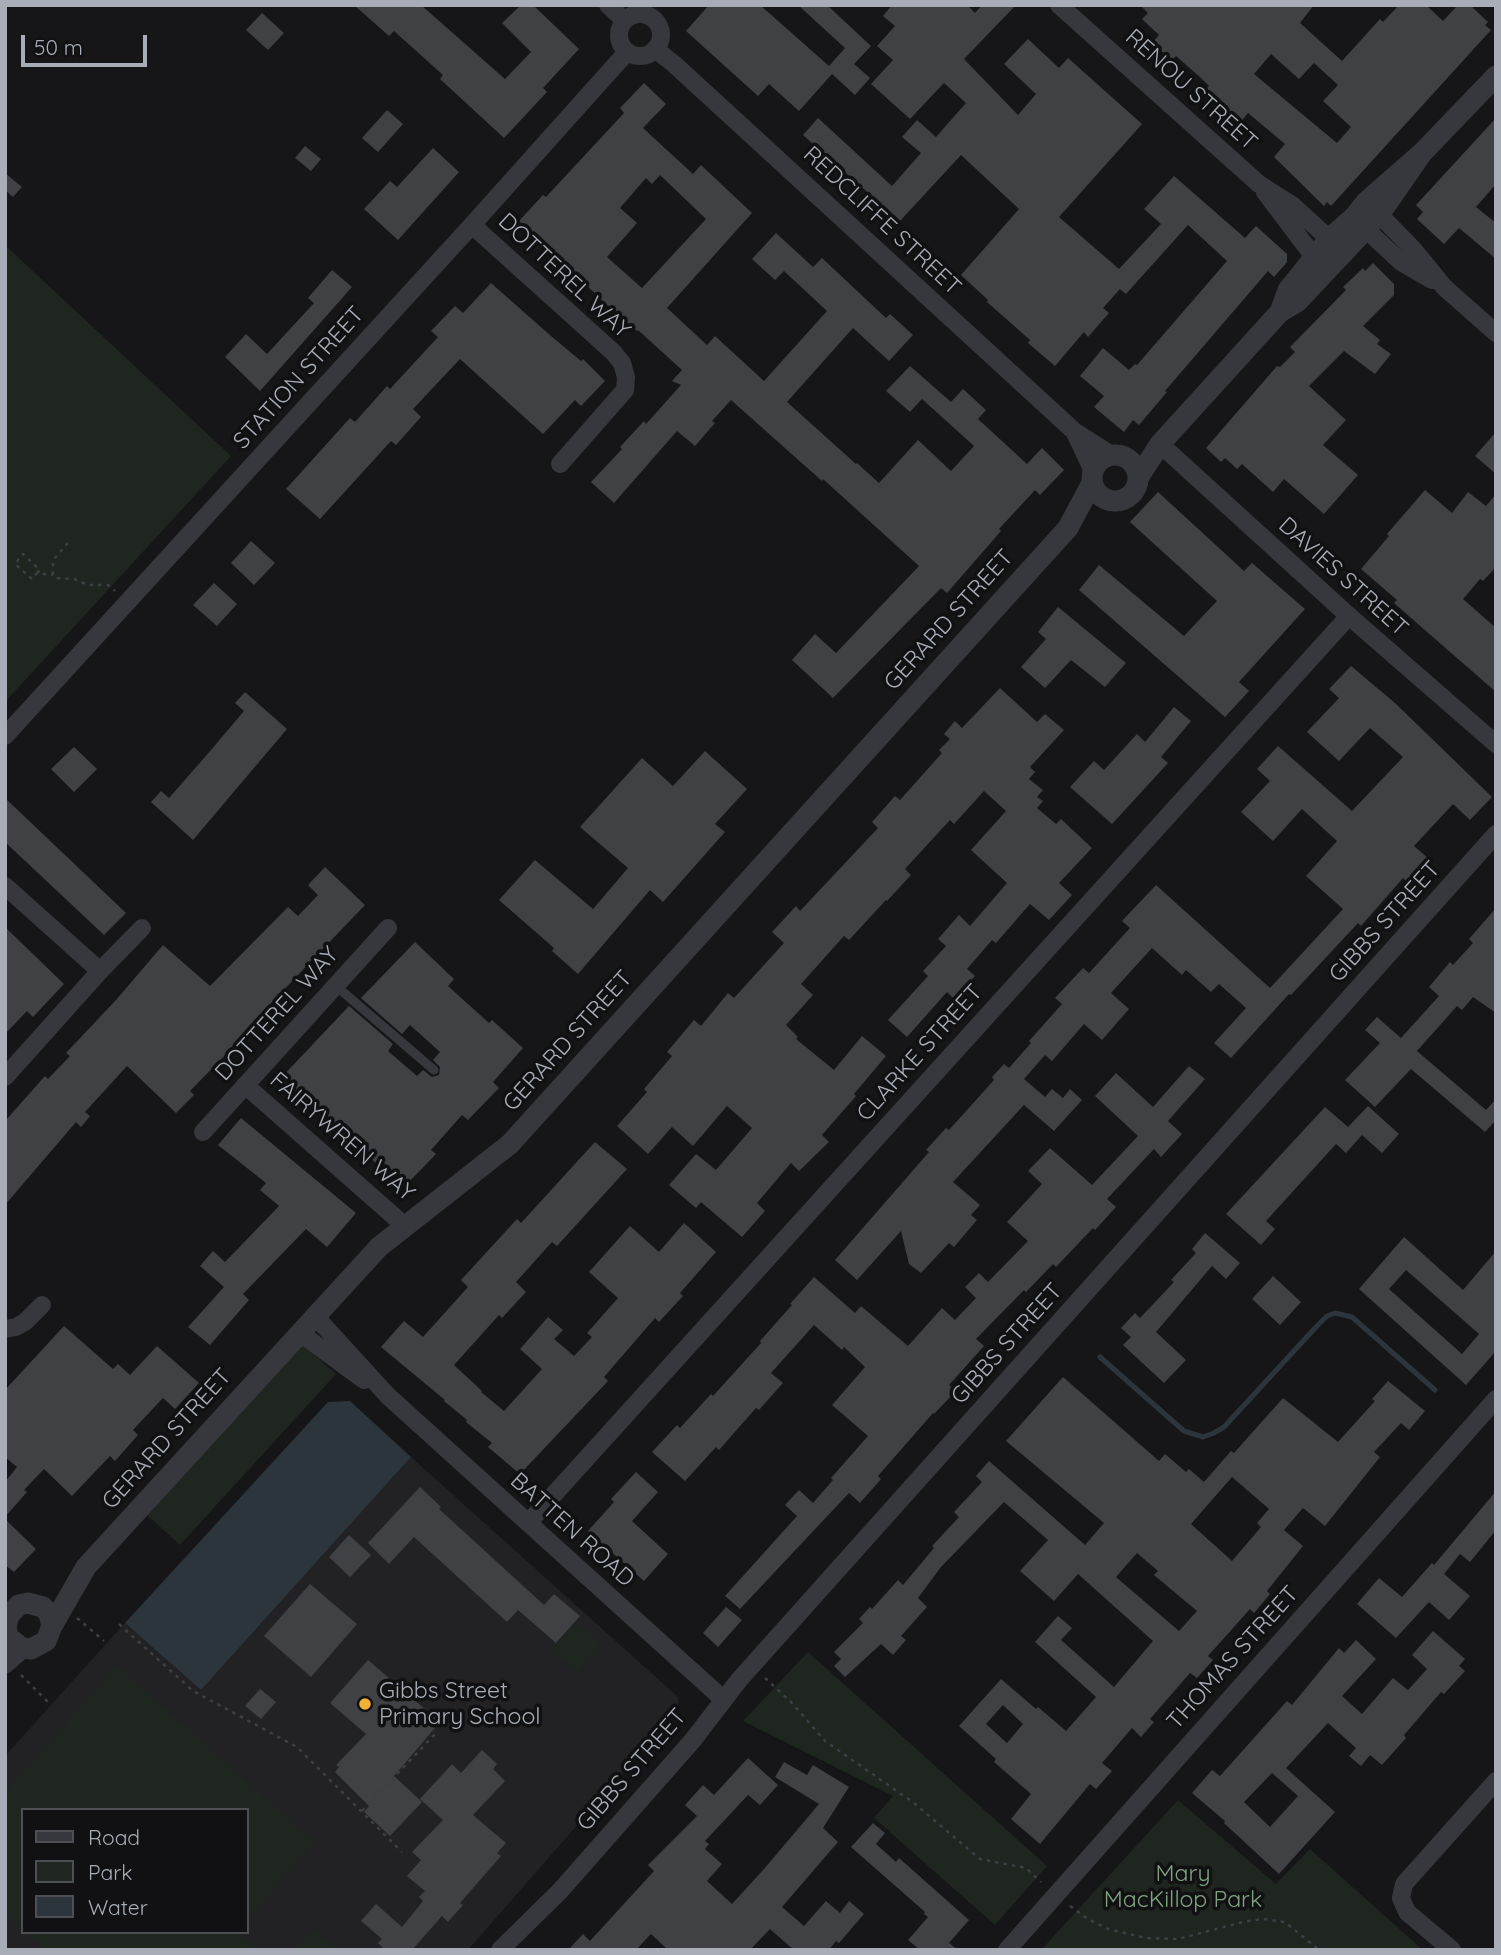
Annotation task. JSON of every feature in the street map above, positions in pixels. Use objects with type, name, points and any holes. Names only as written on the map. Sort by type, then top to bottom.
[{"type":"street","points":[[607,5],[624,20]]},
{"type":"street","name":"RENOU STREET","points":[[1059,5],[1259,184],[1292,205],[1336,246]]},
{"type":"street","points":[[660,12],[661,30],[655,49],[638,56],[627,52],[619,40],[620,26],[624,20],[638,13],[660,12]]},
{"type":"street","name":"REDCLIFFE STREET","points":[[655,49],[684,72],[1074,431],[1119,457]]},
{"type":"street","name":"STATION STREET","points":[[5,736],[627,52]]},
{"type":"street","points":[[1160,444],[1100,461],[1092,477],[1100,496],[1115,502],[1129,497],[1160,444],[1280,312],[1288,290],[1321,263],[1494,75]]},
{"type":"street","name":"RENOU STREET","points":[[1259,184],[1321,263]]},
{"type":"street","points":[[1366,216],[1496,333]]},
{"type":"street","name":"DOTTEREL WAY","points":[[472,225],[622,363],[626,377],[625,390],[560,464]]},
{"type":"street","name":"REDCLIFFE STREET","points":[[1074,431],[1092,477]]},
{"type":"street","name":"DAVIES STREET","points":[[1160,444],[1349,616],[1496,744]]},
{"type":"street","points":[[1119,457],[1134,466],[1138,478]]},
{"type":"street","name":"GERARD STREET","points":[[13,1621],[86,1567],[379,1247],[510,1144],[1068,528],[1092,477]]},
{"type":"street","name":"GERARD STREET","points":[[1068,528],[1115,502]]},
{"type":"street","name":"CLARKE STREET","points":[[528,1523],[1349,616]]},
{"type":"street","name":"GIBBS STREET","points":[[500,1950],[560,1891],[693,1740],[724,1700],[1496,834]]},
{"type":"street","points":[[5,886],[100,971]]},
{"type":"street","points":[[5,1077],[142,928]]},
{"type":"street","name":"DOTTEREL WAY","points":[[203,1132],[388,928]]},
{"type":"street","name":"FAIRYWREN WAY","points":[[246,1085],[405,1226]]},
{"type":"street","points":[[5,1329],[16,1328],[42,1305]]},
{"type":"street","name":"BATTEN ROAD","points":[[315,1316],[388,1396],[724,1700]]},
{"type":"street","name":"BATTEN ROAD","points":[[300,1333],[388,1396]]},
{"type":"street","name":"THOMAS STREET","points":[[1007,1950],[1496,1399]]},
{"type":"street","name":"GERARD STREET","points":[[13,1621],[31,1649],[42,1645],[86,1567]]},
{"type":"street","points":[[13,1621],[43,1607],[52,1626]]},
{"type":"street","name":"GERARD STREET","points":[[11,1667],[13,1621]]},
{"type":"street","points":[[1452,1950],[1407,1912],[1401,1898],[1404,1884],[1496,1782]]},
{"type":"street","name":"GIBBS STREET","points":[[515,1950],[560,1891]]},
{"type":"lane","points":[[336,986],[433,1070]]},
{"type":"path","points":[[53,575],[53,560],[68,542]]},
{"type":"path","points":[[23,554],[40,569],[37,573],[32,579],[15,564],[23,554]]},
{"type":"path","points":[[37,573],[74,579],[88,585],[108,585],[120,596]]},
{"type":"path","points":[[70,1611],[104,1641]]},
{"type":"path","points":[[119,1624],[193,1691],[297,1747],[402,1852]]},
{"type":"path","points":[[11,1667],[48,1702]]},
{"type":"path","points":[[761,1675],[792,1703],[825,1741],[914,1802],[980,1859],[1026,1868],[1041,1882]]},
{"type":"path","points":[[362,1811],[436,1732]]},
{"type":"path","points":[[1070,1905],[1088,1919],[1108,1929],[1146,1938],[1178,1939],[1263,1919],[1286,1922],[1319,1950]]},
{"type":"shaded area","name":"Gibbs Street Primary School","points":[[411,1457],[678,1697],[678,1710],[468,1950],[7,1950],[5,1756],[125,1623],[201,1690]]},
{"type":"green space","points":[[5,245],[231,456],[5,702]]},
{"type":"green space","points":[[301,1343],[336,1374],[180,1545],[145,1513]]},
{"type":"green space","points":[[576,1623],[601,1645],[577,1672],[552,1650]]},
{"type":"green space","name":"Mary MacKillop Park","points":[[808,1652],[1047,1866],[995,1925],[874,1818],[893,1796],[743,1721]]},
{"type":"green space","points":[[117,1666],[314,1842],[248,1919],[248,1808],[21,1808],[21,1927],[5,1913],[5,1793]]},
{"type":"green space","name":"Mary MacKillop Park","points":[[1178,1800],[1276,1884],[1310,1849],[1423,1950],[1041,1950]]},
{"type":"green space","points":[[314,1929],[337,1950],[295,1950]]},
{"type":"green space","points":[[28,1934],[239,1934],[256,1950],[46,1950]]},
{"type":"water","points":[[350,1401],[411,1457],[201,1690],[125,1623],[328,1402]]},
{"type":"building","points":[[354,5],[421,5],[505,79],[531,52],[502,23],[521,5],[533,5],[579,49],[543,88],[547,92],[504,138],[440,79],[443,75],[394,31],[389,36]]},
{"type":"building","points":[[709,5],[760,5],[829,66],[845,48],[798,5],[827,5],[871,46],[854,64],[870,78],[855,95],[832,74],[799,111],[769,84],[758,96],[686,31]]},
{"type":"building","points":[[892,5],[967,5],[975,13],[982,5],[1016,5],[964,59],[1018,115],[1036,94],[1004,64],[1028,39],[1059,68],[1068,58],[1142,124],[1059,217],[1119,269],[1161,224],[1144,209],[1174,176],[1245,238],[1256,226],[1287,254],[1287,262],[1274,277],[1268,271],[1139,425],[1133,420],[1124,432],[1094,407],[1104,396],[1080,376],[1103,348],[1129,370],[1137,365],[1227,261],[1188,225],[1126,294],[1120,289],[1103,308],[1109,313],[1088,337],[1084,332],[1055,366],[1028,343],[1030,340],[961,275],[1019,209],[961,155],[900,221],[803,135],[818,118],[892,186],[921,153],[902,137],[917,120],[936,137],[966,103],[944,83],[910,119],[871,84],[893,60],[877,46],[895,26],[883,16]]},
{"type":"building","points":[[1140,5],[1314,5],[1300,23],[1342,61],[1380,19],[1383,22],[1399,5],[1426,5],[1443,21],[1458,5],[1470,5],[1488,22],[1485,25],[1491,30],[1331,206],[1327,202],[1324,206],[1274,157],[1285,144],[1248,113],[1240,123],[1205,90],[1209,86],[1201,78],[1176,56],[1172,60],[1152,43],[1159,35],[1142,19],[1148,13]],"holes":[[[1271,54],[1299,79],[1314,63],[1338,85],[1323,101],[1351,127],[1337,143],[1254,74]]]},
{"type":"building","points":[[262,13],[284,33],[268,50],[246,30]]},
{"type":"building","points":[[644,83],[666,104],[643,128],[693,174],[701,165],[752,213],[667,308],[707,345],[715,336],[764,381],[827,311],[784,271],[775,280],[752,259],[776,233],[813,267],[822,258],[886,318],[890,314],[913,335],[889,361],[853,328],[787,402],[879,483],[918,440],[951,471],[974,446],[922,399],[910,412],[886,391],[910,366],[951,402],[963,389],[986,410],[978,419],[1027,464],[1042,448],[1064,470],[1040,495],[1035,490],[947,593],[941,588],[833,698],[792,660],[815,634],[836,653],[919,566],[823,479],[822,481],[731,400],[695,446],[677,431],[614,503],[591,482],[644,421],[646,424],[681,385],[672,381],[682,370],[606,304],[519,221],[543,195],[546,197],[624,113],[620,108]],"holes":[[[660,175],[706,219],[642,288],[607,257],[637,223],[620,208],[646,178],[652,184]]]},
{"type":"building","points":[[387,110],[403,124],[378,152],[362,138]]},
{"type":"building","points":[[1496,118],[1496,184],[1476,207],[1496,223],[1496,259],[1459,228],[1444,244],[1417,219],[1423,212],[1416,205]]},
{"type":"building","points":[[305,146],[321,159],[311,171],[295,158]]},
{"type":"building","points":[[433,148],[459,172],[398,240],[364,209],[390,181],[397,187]]},
{"type":"building","points":[[5,173],[22,187],[13,197],[5,190]]},
{"type":"building","points":[[1373,263],[1394,284],[1394,295],[1363,326],[1380,340],[1377,344],[1391,354],[1375,374],[1344,351],[1309,386],[1346,420],[1323,445],[1358,475],[1324,514],[1284,479],[1273,492],[1242,464],[1237,469],[1225,458],[1221,462],[1206,448],[1277,366],[1280,367],[1295,352],[1290,347],[1346,290],[1343,287],[1363,268],[1365,271]]},
{"type":"building","points":[[332,270],[352,287],[260,391],[225,357],[246,334],[267,354],[314,303],[308,298]]},
{"type":"building","points":[[491,283],[581,361],[583,359],[605,381],[581,406],[575,400],[543,434],[460,359],[413,409],[421,417],[396,445],[391,441],[320,519],[286,489],[350,418],[355,422],[387,386],[390,389],[438,337],[431,331],[455,306],[463,313]]},
{"type":"building","points":[[1496,432],[1496,474],[1475,456]]},
{"type":"building","points":[[1425,490],[1452,513],[1468,492],[1486,506],[1496,494],[1496,567],[1483,581],[1480,579],[1463,599],[1496,628],[1496,692],[1394,603],[1397,600],[1361,569]]},
{"type":"building","points":[[1158,492],[1244,571],[1252,563],[1305,609],[1239,682],[1249,691],[1225,717],[1079,590],[1099,565],[1184,636],[1217,601],[1130,522]]},
{"type":"building","points":[[251,541],[275,563],[254,585],[231,563]]},
{"type":"building","points":[[214,583],[237,604],[217,626],[193,605]]},
{"type":"building","points":[[1058,607],[1126,663],[1105,687],[1071,660],[1045,688],[1021,667],[1046,639],[1038,632]]},
{"type":"building","points":[[1351,666],[1395,703],[1492,797],[1470,820],[1453,804],[1414,846],[1429,859],[1408,883],[1403,878],[1361,926],[1358,923],[1231,1058],[1214,1043],[1246,1008],[1219,984],[1211,992],[1186,970],[1182,975],[1152,948],[1111,993],[1129,1009],[1102,1040],[1084,1024],[1052,1061],[1045,1055],[1024,1079],[1045,1097],[1052,1089],[1063,1098],[1070,1089],[1082,1100],[1054,1131],[1024,1105],[953,1182],[980,1205],[971,1215],[977,1220],[954,1247],[949,1243],[921,1273],[909,1264],[901,1231],[857,1280],[835,1260],[929,1152],[926,1150],[946,1128],[949,1130],[994,1080],[992,1077],[1004,1064],[1009,1068],[1031,1043],[1029,1041],[1062,1004],[1055,998],[1083,968],[1089,973],[1130,928],[1122,921],[1156,885],[1270,988],[1343,909],[1306,876],[1337,841],[1302,809],[1273,841],[1241,812],[1270,781],[1257,769],[1278,746],[1352,811],[1403,757],[1370,728],[1339,761],[1307,732],[1339,698],[1329,689]]},
{"type":"building","points":[[1000,688],[1037,722],[1045,714],[1064,730],[1030,767],[1035,772],[1029,779],[1043,790],[1037,797],[1043,801],[1037,808],[1056,824],[1061,819],[1092,848],[1059,883],[1072,895],[1049,920],[1030,904],[996,943],[992,940],[967,969],[975,976],[954,999],[947,992],[907,1037],[888,1020],[928,976],[923,971],[946,946],[938,939],[959,915],[970,926],[1007,883],[971,850],[1006,811],[984,791],[954,824],[950,820],[905,869],[911,875],[849,940],[844,936],[801,984],[813,995],[786,1025],[798,1037],[796,1039],[834,1070],[862,1036],[886,1056],[822,1135],[829,1142],[799,1171],[791,1163],[757,1203],[765,1211],[742,1237],[701,1202],[696,1208],[669,1185],[696,1154],[716,1170],[752,1128],[727,1106],[693,1146],[672,1127],[648,1154],[617,1126],[647,1092],[644,1089],[672,1056],[667,1052],[694,1020],[701,1026],[728,993],[734,998],[784,943],[772,932],[796,906],[800,911],[878,828],[872,822],[895,796],[900,800],[942,753],[939,750],[950,739],[944,734],[955,721],[962,728]]},
{"type":"building","points":[[245,692],[287,729],[193,840],[151,802],[161,791],[169,798],[211,750],[244,711],[235,703]]},
{"type":"building","points":[[1174,707],[1191,721],[1161,757],[1168,763],[1112,824],[1070,787],[1094,761],[1104,770],[1137,734],[1145,742]]},
{"type":"building","points":[[74,747],[97,769],[74,792],[51,769]]},
{"type":"building","points":[[705,751],[747,789],[715,824],[725,832],[663,902],[650,890],[578,974],[552,951],[554,948],[499,900],[535,860],[593,909],[628,868],[580,827],[642,758],[673,786]]},
{"type":"building","points":[[5,798],[126,913],[104,935],[5,842]]},
{"type":"building","points":[[325,867],[365,905],[190,1091],[194,1095],[176,1113],[127,1066],[85,1112],[90,1116],[81,1127],[76,1122],[5,1205],[5,1121],[45,1076],[48,1079],[70,1056],[66,1053],[163,945],[210,986],[288,907],[298,916],[318,895],[308,885]]},
{"type":"building","points":[[1496,908],[1496,1013],[1473,997],[1462,1010],[1457,1006],[1417,1051],[1486,1110],[1496,1099],[1496,1120],[1485,1132],[1411,1069],[1375,1107],[1345,1080],[1380,1043],[1365,1030],[1377,1017],[1401,1038],[1439,996],[1429,987],[1450,962],[1453,965],[1473,943],[1469,939]]},
{"type":"building","points":[[5,927],[64,984],[33,1017],[27,1011],[5,1034]]},
{"type":"building","points":[[415,942],[454,979],[448,986],[489,1023],[492,1020],[523,1048],[493,1082],[499,1088],[468,1120],[462,1115],[431,1150],[436,1154],[407,1184],[382,1161],[378,1165],[280,1079],[349,1006],[393,1044],[388,1051],[417,1076],[423,1070],[432,1077],[439,1075],[440,1067],[433,1060],[440,1052],[410,1025],[402,1034],[361,998]]},
{"type":"building","points":[[1189,1066],[1205,1079],[1168,1121],[1182,1134],[1161,1157],[1154,1149],[1107,1199],[1116,1207],[1095,1230],[1093,1228],[1056,1267],[1053,1264],[1026,1292],[1024,1290],[976,1339],[984,1346],[949,1385],[956,1391],[878,1476],[881,1479],[860,1503],[849,1493],[740,1609],[725,1596],[797,1516],[785,1505],[799,1490],[813,1503],[868,1436],[832,1405],[865,1367],[814,1325],[771,1373],[783,1383],[759,1410],[756,1408],[719,1450],[716,1447],[685,1481],[652,1452],[677,1425],[680,1428],[711,1394],[713,1396],[761,1343],[814,1277],[855,1313],[861,1306],[908,1346],[942,1308],[955,1320],[976,1298],[965,1287],[979,1273],[988,1282],[1028,1241],[1007,1222],[1042,1184],[1028,1171],[1050,1148],[1092,1185],[1138,1136],[1095,1096],[1116,1073],[1153,1107]]},
{"type":"building","points":[[1368,1106],[1399,1134],[1382,1153],[1362,1135],[1346,1153],[1336,1144],[1266,1221],[1275,1229],[1261,1245],[1226,1214],[1325,1107],[1348,1127]]},
{"type":"building","points":[[241,1118],[356,1213],[327,1247],[306,1229],[243,1294],[249,1300],[210,1345],[188,1327],[224,1287],[200,1266],[213,1251],[225,1262],[279,1206],[260,1190],[266,1183],[218,1145]]},
{"type":"building","points":[[595,1142],[627,1169],[557,1246],[552,1242],[516,1282],[526,1292],[502,1318],[499,1315],[454,1365],[481,1392],[504,1411],[542,1369],[520,1349],[548,1317],[563,1330],[554,1339],[574,1356],[592,1337],[587,1333],[618,1298],[589,1272],[630,1226],[659,1252],[684,1223],[716,1252],[680,1293],[683,1296],[659,1322],[655,1318],[604,1377],[608,1381],[520,1474],[488,1447],[492,1443],[466,1422],[467,1420],[381,1347],[404,1321],[423,1337],[468,1287],[461,1280],[517,1219],[521,1223]]},
{"type":"building","points":[[1205,1233],[1240,1263],[1226,1279],[1212,1266],[1156,1332],[1186,1360],[1164,1383],[1123,1345],[1131,1337],[1121,1328],[1135,1313],[1140,1318],[1174,1282],[1171,1280],[1196,1253],[1192,1249]]},
{"type":"building","points":[[1404,1237],[1463,1290],[1496,1251],[1496,1351],[1466,1385],[1359,1289]],"holes":[[[1406,1270],[1479,1334],[1462,1354],[1389,1289]]]},
{"type":"building","points":[[1273,1276],[1301,1302],[1280,1325],[1252,1299]]},
{"type":"building","points":[[64,1326],[113,1369],[118,1364],[130,1375],[157,1346],[199,1383],[175,1409],[163,1398],[133,1430],[138,1435],[115,1461],[110,1456],[72,1496],[44,1469],[24,1490],[27,1492],[5,1517],[5,1482],[17,1467],[5,1457],[5,1390]]},
{"type":"building","points":[[1063,1377],[1159,1461],[1165,1454],[1186,1472],[1189,1469],[1204,1482],[1283,1398],[1338,1442],[1375,1401],[1372,1399],[1388,1381],[1425,1411],[1409,1430],[1401,1423],[1374,1452],[1380,1457],[1325,1526],[1303,1508],[1284,1530],[1303,1546],[1267,1591],[1270,1594],[1254,1613],[1250,1609],[1208,1656],[1213,1660],[1197,1678],[1190,1673],[1150,1719],[1154,1722],[1141,1737],[1132,1728],[1102,1763],[1112,1771],[1096,1789],[1090,1784],[1040,1844],[1011,1819],[1031,1794],[994,1762],[996,1759],[959,1726],[1001,1679],[1066,1731],[1096,1697],[1035,1642],[1058,1616],[1072,1628],[1061,1640],[1114,1687],[1153,1641],[1078,1574],[1054,1601],[1020,1571],[1048,1540],[1004,1502],[941,1567],[918,1598],[927,1607],[901,1636],[906,1640],[893,1655],[881,1644],[845,1677],[834,1666],[841,1659],[834,1652],[863,1623],[859,1619],[870,1607],[872,1609],[898,1580],[903,1585],[934,1548],[932,1546],[959,1517],[954,1512],[982,1482],[976,1476],[989,1461],[1085,1545],[1104,1523],[1006,1441]],"holes":[[[1232,1477],[1269,1509],[1257,1523],[1261,1527],[1232,1561],[1191,1524]],[[1137,1553],[1158,1571],[1154,1575],[1197,1611],[1179,1631],[1116,1577]],[[1003,1705],[1023,1724],[1007,1743],[986,1724]]]},
{"type":"building","points":[[636,1472],[658,1492],[632,1521],[668,1554],[644,1581],[588,1531],[614,1502],[611,1499]]},
{"type":"building","points":[[420,1487],[441,1507],[439,1509],[544,1605],[554,1594],[580,1616],[556,1643],[518,1610],[507,1622],[414,1537],[389,1564],[368,1543]]},
{"type":"building","points":[[1496,1491],[1496,1530],[1470,1562],[1460,1554],[1444,1574],[1470,1596],[1449,1620],[1429,1602],[1396,1638],[1357,1604],[1379,1578],[1402,1597],[1432,1563],[1434,1565]]},
{"type":"building","points":[[5,1519],[36,1549],[14,1572],[5,1565]]},
{"type":"building","points":[[349,1535],[371,1555],[350,1577],[329,1557]]},
{"type":"building","points":[[310,1584],[357,1624],[311,1677],[264,1636]]},
{"type":"building","points":[[726,1607],[742,1620],[718,1647],[703,1633]]},
{"type":"building","points":[[1433,1631],[1465,1659],[1459,1666],[1465,1671],[1444,1694],[1441,1692],[1382,1765],[1370,1755],[1361,1766],[1349,1756],[1356,1748],[1328,1723],[1286,1768],[1335,1812],[1279,1874],[1192,1793],[1212,1770],[1220,1776],[1287,1701],[1292,1705],[1339,1648],[1344,1653],[1356,1640],[1376,1659],[1342,1696],[1362,1714],[1393,1678],[1408,1690],[1427,1669],[1412,1655]],"holes":[[[1272,1773],[1298,1796],[1270,1827],[1244,1802]]]},
{"type":"building","points":[[368,1660],[440,1722],[394,1776],[422,1802],[390,1836],[364,1812],[369,1806],[335,1772],[339,1767],[336,1765],[366,1734],[330,1703]]},
{"type":"building","points":[[260,1689],[276,1702],[261,1719],[245,1706]]},
{"type":"building","points":[[482,1750],[497,1764],[493,1769],[505,1781],[473,1815],[506,1843],[497,1853],[501,1856],[460,1903],[463,1905],[448,1922],[442,1916],[412,1950],[385,1950],[378,1943],[382,1939],[361,1921],[376,1904],[402,1927],[423,1901],[419,1897],[425,1891],[407,1876],[421,1860],[412,1852],[443,1820],[420,1799],[452,1764],[461,1773]]},
{"type":"building","points":[[748,1758],[778,1785],[760,1805],[748,1795],[705,1841],[709,1844],[705,1849],[722,1864],[707,1881],[732,1904],[764,1869],[819,1804],[775,1777],[784,1762],[807,1775],[813,1765],[849,1787],[823,1828],[838,1842],[782,1907],[804,1926],[826,1901],[840,1913],[849,1901],[864,1914],[839,1943],[836,1941],[829,1950],[794,1950],[770,1929],[750,1950],[668,1950],[651,1934],[636,1950],[568,1950],[583,1934],[590,1941],[654,1871],[648,1865],[697,1816],[685,1805],[703,1785],[714,1795]]},
{"type":"building","points":[[873,1823],[885,1833],[876,1844],[896,1862],[899,1858],[969,1920],[949,1943],[958,1950],[920,1950],[908,1940],[928,1917],[925,1912],[851,1847]]},
{"type":"waterway","points":[[1100,1357],[1184,1431],[1203,1437],[1224,1427],[1316,1327],[1327,1316],[1335,1313],[1352,1317],[1435,1390]]},
{"type":"place","name":"Gibbs Street Primary School","points":[[365,1704]]}]
